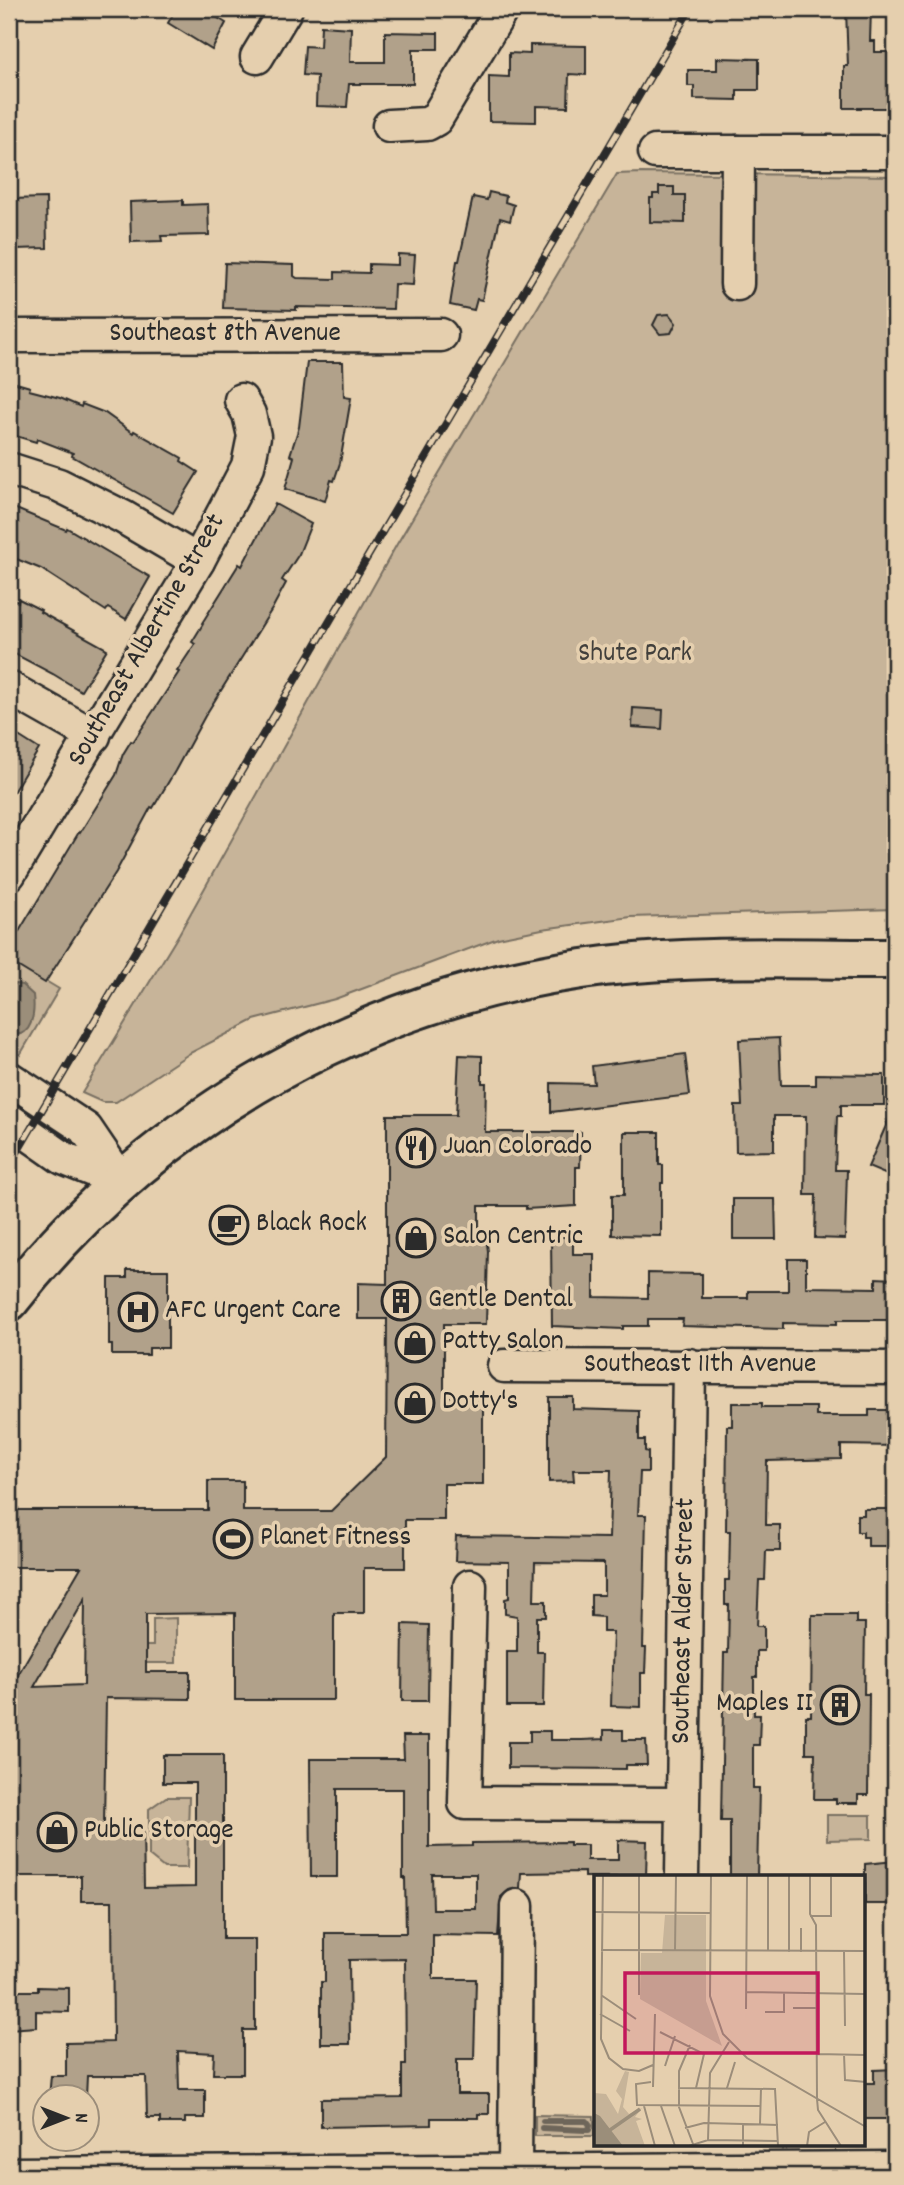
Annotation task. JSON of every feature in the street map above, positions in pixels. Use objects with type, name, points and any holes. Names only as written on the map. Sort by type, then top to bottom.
[{"type":"main road","points":[[9,1301],[64,1237],[170,1140],[219,1106],[311,1052],[388,1019],[460,996],[527,979],[605,966],[687,960],[895,959]]},
{"type":"street","points":[[257,57],[286,9]]},
{"type":"street","points":[[389,126],[427,124],[436,119],[502,9]]},
{"type":"street","points":[[655,152],[895,152]]},
{"type":"street","points":[[737,284],[738,152]]},
{"type":"street","name":"Southeast 8th Avenue","points":[[9,336],[441,335]]},
{"type":"street","name":"Southeast Albertine Street","points":[[9,874],[198,561],[248,466],[254,436],[249,414],[241,400]]},
{"type":"street","points":[[9,468],[59,485],[123,517],[198,561]]},
{"type":"street","points":[[9,688],[94,736]]},
{"type":"street","points":[[9,1078],[86,1129],[122,1182]]},
{"type":"street","points":[[9,1119],[63,1158],[122,1182]]},
{"type":"street","name":"Southeast Alder Street","points":[[682,1875],[689,1365]]},
{"type":"street","name":"Southeast 11th Avenue","points":[[504,1366],[895,1368]]},
{"type":"street","points":[[470,1586],[465,1803],[682,1804]]},
{"type":"street","points":[[515,2171],[517,1906]]},
{"type":"street","points":[[9,2174],[515,2171],[680,2163],[895,2168]]},
{"type":"green space","name":"Shute Park","points":[[617,174],[895,176],[895,909],[631,917],[498,938],[335,999],[254,1020],[190,1053],[116,1102],[102,1102],[82,1093],[179,934],[397,544]]},
{"type":"green space","points":[[9,959],[59,989],[20,1055],[9,1047]]},
{"type":"green space","points":[[176,1618],[176,1663],[136,1663],[136,1646],[153,1646],[153,1619]]},
{"type":"green space","points":[[166,1797],[189,1797],[187,1868],[164,1868],[149,1856],[149,1809]]},
{"type":"green space","points":[[827,1815],[871,1815],[871,1839],[827,1840]]},
{"type":"green space","points":[[535,2115],[594,2116],[594,2136],[535,2136]]},
{"type":"shaded area","points":[[9,983],[22,985],[33,995],[33,1017],[28,1029],[23,1033],[9,1033]]},
{"type":"building","points":[[176,9],[203,9],[226,23],[212,50],[168,23]]},
{"type":"building","points":[[846,9],[871,9],[870,41],[875,41],[875,52],[895,52],[895,108],[844,108],[844,66],[848,66]]},
{"type":"building","points":[[321,26],[351,28],[350,62],[385,62],[385,32],[438,33],[438,49],[413,49],[413,84],[349,84],[347,107],[316,106],[317,76],[303,75],[305,46],[320,47]]},
{"type":"building","points":[[530,45],[586,46],[586,75],[569,74],[568,107],[536,106],[536,122],[489,121],[489,76],[509,77],[509,53],[530,54]]},
{"type":"building","points":[[717,58],[759,59],[759,90],[737,90],[737,100],[694,99],[694,86],[688,86],[688,70],[717,70]]},
{"type":"building","points":[[659,187],[674,187],[674,195],[685,195],[685,223],[650,222],[650,198],[653,198],[653,194],[659,194]]},
{"type":"building","points":[[489,192],[506,196],[505,202],[514,205],[510,221],[500,218],[482,300],[477,299],[474,310],[450,305],[457,261],[473,197],[487,200]]},
{"type":"building","points":[[46,198],[47,248],[16,249],[16,216],[9,216],[9,199]]},
{"type":"building","points":[[183,200],[183,205],[208,204],[209,235],[161,236],[162,241],[131,242],[130,202]]},
{"type":"building","points":[[398,254],[415,255],[413,285],[394,284],[393,309],[223,308],[225,263],[294,265],[294,276],[297,278],[335,279],[335,272],[369,273],[369,264],[398,265]]},
{"type":"building","points":[[669,314],[676,323],[671,333],[660,334],[653,325],[658,315]]},
{"type":"building","points":[[307,362],[343,362],[344,397],[351,398],[340,463],[334,481],[331,480],[325,501],[285,489],[294,457],[290,455],[299,427]]},
{"type":"building","points":[[9,381],[30,387],[29,390],[105,413],[133,433],[134,431],[182,458],[181,461],[198,472],[173,513],[72,456],[73,453],[37,439],[36,442],[9,434]]},
{"type":"building","points":[[275,504],[311,524],[299,554],[282,580],[286,583],[153,808],[151,807],[116,872],[45,983],[9,961],[9,948],[116,775],[131,741],[133,742],[179,672],[177,671],[195,644],[192,642],[202,623],[239,564],[242,566]]},
{"type":"building","points":[[9,506],[66,530],[67,528],[150,577],[126,619],[108,608],[106,611],[41,569],[9,556]]},
{"type":"building","points":[[9,598],[18,602],[19,599],[41,610],[40,612],[107,649],[81,691],[9,651]]},
{"type":"building","points":[[633,708],[663,710],[662,729],[632,727]]},
{"type":"building","points":[[9,730],[39,749],[9,799]]},
{"type":"building","points":[[779,1038],[781,1085],[816,1085],[816,1074],[884,1075],[884,1105],[841,1105],[841,1116],[837,1116],[835,1170],[847,1170],[845,1239],[815,1238],[816,1195],[805,1195],[806,1116],[774,1116],[774,1151],[736,1152],[735,1106],[742,1106],[739,1040]]},
{"type":"building","points":[[685,1054],[690,1095],[551,1112],[551,1083],[594,1084],[592,1066]]},
{"type":"building","points":[[459,1055],[482,1056],[482,1083],[486,1083],[485,1132],[581,1132],[580,1167],[576,1167],[576,1206],[526,1209],[526,1206],[479,1206],[479,1237],[486,1237],[488,1251],[486,1324],[444,1324],[444,1396],[483,1396],[483,1484],[444,1484],[444,1520],[405,1520],[405,1568],[364,1568],[364,1613],[334,1613],[334,1700],[235,1700],[235,1613],[146,1614],[146,1672],[190,1672],[190,1699],[106,1698],[104,1826],[143,1826],[144,1888],[195,1887],[195,1783],[163,1783],[163,1755],[223,1755],[223,1939],[255,1939],[255,2030],[243,2030],[243,2074],[213,2074],[214,2053],[178,2051],[179,2090],[205,2090],[205,2118],[185,2118],[185,2123],[160,2123],[160,2118],[147,2118],[146,2076],[87,2076],[87,2084],[50,2084],[51,2076],[66,2076],[66,2043],[113,2042],[112,1901],[81,1901],[81,1876],[9,1876],[9,1690],[81,1567],[9,1567],[9,1510],[208,1510],[208,1481],[243,1481],[243,1511],[331,1511],[386,1457],[387,1319],[358,1319],[358,1283],[387,1284],[387,1115],[456,1115]],"holes":[[[85,1599],[84,1685],[34,1687]]]},
{"type":"building","points":[[895,1105],[895,1158],[887,1175],[868,1167]]},
{"type":"building","points":[[624,1132],[659,1132],[659,1165],[663,1165],[661,1236],[612,1235],[612,1195],[624,1195]]},
{"type":"building","points":[[733,1199],[775,1199],[776,1239],[733,1239]]},
{"type":"building","points":[[551,1237],[573,1237],[573,1254],[594,1254],[594,1297],[648,1298],[648,1273],[702,1274],[702,1298],[748,1298],[748,1291],[788,1291],[788,1259],[806,1259],[806,1287],[876,1288],[876,1278],[895,1279],[895,1320],[837,1320],[837,1324],[783,1323],[783,1329],[682,1326],[683,1319],[648,1319],[648,1326],[623,1326],[623,1329],[552,1326]]},
{"type":"building","name":"AFC Urgent Care","points":[[127,1270],[168,1270],[168,1348],[149,1348],[149,1355],[112,1355],[112,1345],[109,1345],[109,1278],[127,1278]]},
{"type":"building","points":[[549,1397],[573,1397],[573,1409],[639,1411],[639,1440],[645,1440],[645,1451],[648,1452],[648,1472],[640,1472],[638,1515],[646,1515],[643,1648],[646,1648],[645,1673],[641,1673],[641,1707],[611,1706],[613,1632],[603,1632],[603,1617],[591,1616],[591,1595],[604,1595],[604,1563],[535,1562],[534,1601],[546,1601],[546,1617],[537,1617],[537,1652],[544,1652],[543,1706],[507,1706],[507,1652],[517,1652],[517,1616],[505,1614],[505,1599],[509,1598],[509,1562],[455,1561],[456,1536],[609,1538],[611,1470],[573,1470],[574,1481],[549,1482]]},
{"type":"building","points":[[732,1403],[762,1403],[762,1407],[816,1407],[816,1416],[869,1416],[869,1410],[895,1410],[895,1446],[841,1445],[841,1459],[767,1461],[766,1525],[780,1525],[780,1551],[766,1551],[765,1580],[759,1580],[757,1626],[764,1626],[764,1651],[757,1651],[757,1677],[754,1677],[754,1715],[760,1715],[759,1745],[753,1745],[753,1788],[759,1788],[757,1875],[730,1875],[730,1821],[721,1821],[724,1653],[728,1653],[729,1605],[725,1605],[725,1580],[729,1580],[730,1531],[726,1531],[727,1426],[732,1426]]},
{"type":"building","points":[[864,1509],[895,1509],[895,1546],[868,1546],[868,1537],[863,1537],[863,1532],[857,1532],[857,1515],[864,1515]]},
{"type":"building","name":"Maples II","points":[[812,1615],[856,1615],[856,1623],[865,1623],[864,1694],[869,1694],[868,1795],[858,1795],[858,1803],[814,1799],[815,1753],[806,1753],[806,1716],[811,1716]]},
{"type":"building","points":[[403,1624],[429,1625],[428,1701],[402,1701]]},
{"type":"building","points":[[604,1730],[623,1730],[623,1740],[646,1740],[647,1765],[626,1765],[626,1769],[508,1768],[508,1742],[530,1742],[530,1731],[550,1731],[550,1740],[582,1740],[604,1739]]},
{"type":"building","points":[[403,1736],[429,1736],[429,1847],[472,1846],[472,1843],[570,1842],[570,1845],[587,1845],[587,1860],[618,1860],[618,1840],[647,1841],[646,1875],[584,1877],[584,1872],[521,1873],[520,1888],[509,1890],[501,1897],[498,1936],[433,1935],[433,1979],[476,1979],[474,2059],[457,2059],[457,2094],[489,2094],[489,2114],[478,2114],[478,2118],[431,2118],[431,2125],[321,2127],[321,2099],[402,2098],[402,2065],[406,2065],[405,1959],[349,1960],[350,2044],[321,2044],[321,1982],[325,1982],[325,1933],[406,1933],[403,1789],[337,1789],[337,1877],[311,1877],[310,1759],[404,1759]],"holes":[[[432,1874],[476,1874],[476,1909],[433,1909]]]},
{"type":"building","points":[[895,1861],[895,1904],[866,1904],[865,1864]]},
{"type":"building","points":[[38,1987],[69,1988],[69,2012],[36,2011],[36,2027],[9,2029],[9,1991],[38,1991]]},
{"type":"building","points":[[895,2069],[895,2113],[888,2113],[888,2119],[866,2119],[866,2083],[874,2083],[874,2070]]},
{"type":"waterway","points":[[542,2128],[589,2130],[590,2125],[587,2121],[543,2121]]},
{"type":"railway","points":[[9,1166],[690,9]]},
{"type":"place","name":"Juan Colorado","points":[[416,1148]]},
{"type":"place","name":"Black Rock","points":[[229,1225]]},
{"type":"place","name":"Salon Centric","points":[[416,1238]]},
{"type":"place","name":"Gentle Dental","points":[[401,1301]]},
{"type":"place","name":"AFC Urgent Care","points":[[138,1312]]},
{"type":"place","name":"Patty Salon","points":[[415,1343]]},
{"type":"place","name":"Dotty's","points":[[415,1403]]},
{"type":"place","name":"Planet Fitness","points":[[233,1539]]},
{"type":"place","name":"Maples II","points":[[840,1705]]},
{"type":"place","name":"Public Storage","points":[[57,1832]]}]
